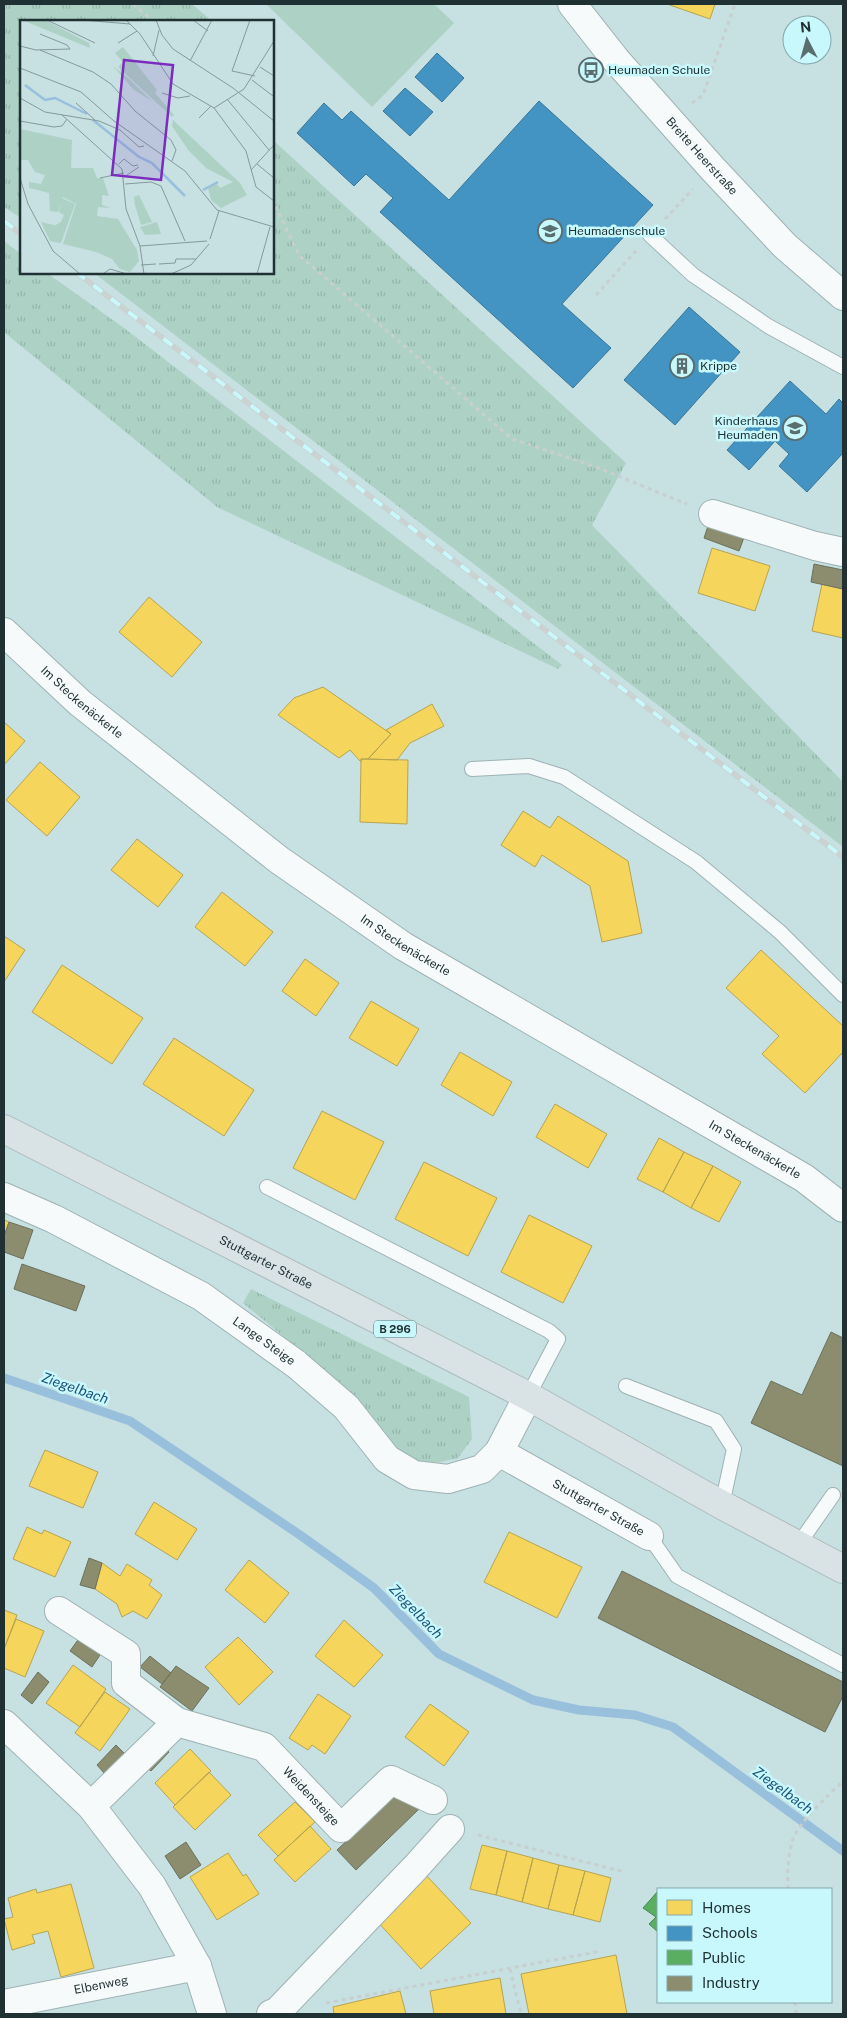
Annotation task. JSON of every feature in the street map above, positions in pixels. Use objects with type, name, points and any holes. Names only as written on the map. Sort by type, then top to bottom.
[{"type":"main road","name":"Stuttgarter Straße","points":[[4,1129],[528,1396],[722,1505],[843,1569]]},
{"type":"street","name":"Breite Heerstraße","points":[[572,4],[616,60],[712,168],[785,246],[843,296]]},
{"type":"street","points":[[713,514],[815,546],[843,552]]},
{"type":"street","name":"Im Steckenäckerle","points":[[4,632],[80,703],[256,842],[402,946],[804,1178],[843,1208]]},
{"type":"street","name":"Lange Steige","points":[[4,1198],[54,1219],[201,1296],[296,1364],[346,1407],[387,1459],[414,1475],[448,1480],[482,1469],[499,1452]]},
{"type":"street","points":[[499,1452],[528,1396]]},
{"type":"street","name":"Stuttgarter Straße","points":[[499,1452],[649,1536]]},
{"type":"street","name":"Weidensteige","points":[[59,1611],[126,1654],[126,1683],[177,1722],[264,1747],[341,1828],[391,1780],[433,1800]]},
{"type":"street","points":[[91,1806],[177,1722]]},
{"type":"street","points":[[4,1724],[91,1806],[152,1886],[197,1966],[212,2014]]},
{"type":"street","points":[[271,2014],[277,2012],[450,1829]]},
{"type":"street","name":"Elbenweg","points":[[4,2004],[197,1966]]},
{"type":"lane","points":[[650,235],[694,275],[768,326],[843,366]]},
{"type":"lane","points":[[472,769],[529,766],[564,777],[696,862],[780,932],[843,995]]},
{"type":"lane","points":[[267,1187],[549,1331],[558,1339],[528,1396]]},
{"type":"lane","points":[[626,1386],[716,1421],[734,1449],[722,1505]]},
{"type":"lane","points":[[798,1545],[833,1494]]},
{"type":"lane","name":"Stuttgarter Straße","points":[[649,1536],[677,1576],[843,1665]]},
{"type":"path","points":[[133,4],[152,20]]},
{"type":"path","points":[[704,94],[735,4]]},
{"type":"path","points":[[596,295],[712,168]]},
{"type":"path","points":[[274,204],[299,255],[512,439],[596,467],[713,514]]},
{"type":"path","points":[[788,1888],[793,1838],[815,1808],[843,1781]]},
{"type":"path","points":[[450,1829],[625,1872]]},
{"type":"path","points":[[324,2004],[601,1951]]},
{"type":"path","points":[[510,1968],[521,2014]]},
{"type":"green space","points":[[4,4],[192,4],[211,20],[20,20],[20,217],[4,207]]},
{"type":"green space","points":[[266,4],[434,4],[454,23],[372,107]]},
{"type":"green space","points":[[274,141],[626,463],[592,525],[843,782],[843,847],[95,274],[274,274]]},
{"type":"green space","points":[[4,241],[20,253],[20,274],[48,274],[124,328],[562,665],[558,669],[217,507],[4,332]]},
{"type":"green space","points":[[251,1289],[469,1397],[472,1439],[458,1458],[427,1465],[403,1454],[329,1374],[243,1303]]},
{"type":"building: Homes","points":[[667,4],[715,4],[710,19]]},
{"type":"building: Homes","points":[[712,548],[770,566],[755,611],[698,593]]},
{"type":"building: Homes","points":[[822,584],[843,589],[843,638],[812,631]]},
{"type":"building: Homes","points":[[149,597],[202,642],[172,677],[119,632]]},
{"type":"building: Homes","points":[[323,687],[391,734],[368,759],[361,759],[361,762],[350,750],[339,758],[278,715],[294,698]]},
{"type":"building: Homes","points":[[432,704],[444,726],[410,743],[397,760],[368,759],[391,734],[386,730]]},
{"type":"building: Homes","points":[[4,722],[25,741],[4,765]]},
{"type":"building: Homes","points":[[361,759],[408,760],[407,824],[360,822]]},
{"type":"building: Homes","points":[[40,762],[80,797],[47,836],[6,800]]},
{"type":"building: Homes","points":[[523,811],[550,828],[558,816],[628,861],[642,933],[602,942],[590,886],[542,855],[535,867],[501,845]]},
{"type":"building: Homes","points":[[137,839],[183,875],[158,907],[111,870]]},
{"type":"building: Homes","points":[[222,892],[273,932],[245,966],[195,927]]},
{"type":"building: Homes","points":[[4,936],[25,950],[4,982]]},
{"type":"building: Homes","points":[[761,950],[843,1026],[843,1052],[805,1093],[762,1054],[779,1036],[726,988]]},
{"type":"building: Homes","points":[[305,959],[339,983],[316,1016],[282,991]]},
{"type":"building: Homes","points":[[62,965],[143,1018],[112,1064],[32,1012]]},
{"type":"building: Homes","points":[[371,1001],[419,1029],[397,1066],[349,1038]]},
{"type":"building: Homes","points":[[174,1038],[254,1090],[224,1136],[143,1084]]},
{"type":"building: Homes","points":[[460,1052],[512,1082],[493,1116],[441,1085]]},
{"type":"building: Homes","points":[[555,1104],[607,1134],[588,1168],[536,1137]]},
{"type":"building: Homes","points":[[322,1111],[384,1142],[355,1200],[293,1168]]},
{"type":"building: Homes","points":[[659,1138],[684,1152],[663,1192],[637,1179]]},
{"type":"building: Homes","points":[[684,1152],[713,1166],[691,1208],[663,1192]]},
{"type":"building: Homes","points":[[424,1162],[497,1198],[468,1256],[395,1219]]},
{"type":"building: Homes","points":[[713,1166],[741,1182],[719,1222],[691,1208]]},
{"type":"building: Homes","points":[[529,1215],[592,1246],[563,1303],[501,1272]]},
{"type":"building: Homes","points":[[4,1220],[9,1222],[4,1236]]},
{"type":"building: Homes","points":[[45,1450],[98,1472],[83,1508],[29,1486]]},
{"type":"building: Homes","points":[[154,1502],[197,1529],[177,1560],[135,1534]]},
{"type":"building: Homes","points":[[27,1527],[42,1534],[44,1530],[71,1542],[55,1577],[13,1559]]},
{"type":"building: Homes","points":[[509,1532],[582,1567],[557,1618],[484,1582]]},
{"type":"building: Homes","points":[[249,1560],[289,1593],[265,1623],[225,1590]]},
{"type":"building: Homes","points":[[102,1563],[120,1576],[127,1564],[152,1580],[149,1585],[162,1595],[147,1619],[133,1611],[122,1617],[117,1604],[95,1589]]},
{"type":"building: Homes","points":[[4,1610],[17,1615],[4,1649]]},
{"type":"building: Homes","points":[[16,1619],[44,1631],[25,1677],[4,1668],[4,1649]]},
{"type":"building: Homes","points":[[344,1620],[383,1655],[354,1687],[315,1656]]},
{"type":"building: Homes","points":[[238,1637],[273,1672],[239,1705],[205,1667]]},
{"type":"building: Homes","points":[[73,1665],[106,1689],[80,1727],[46,1703]]},
{"type":"building: Homes","points":[[105,1692],[130,1709],[100,1751],[75,1733]]},
{"type":"building: Homes","points":[[318,1694],[351,1716],[325,1754],[312,1745],[308,1750],[289,1738]]},
{"type":"building: Homes","points":[[430,1704],[469,1732],[444,1766],[405,1737]]},
{"type":"building: Homes","points":[[190,1749],[211,1771],[175,1805],[155,1783]]},
{"type":"building: Homes","points":[[209,1772],[231,1795],[195,1830],[173,1807]]},
{"type":"building: Homes","points":[[295,1802],[315,1822],[278,1856],[258,1835]]},
{"type":"building: Homes","points":[[310,1826],[331,1849],[295,1882],[274,1860]]},
{"type":"building: Homes","points":[[482,1845],[507,1851],[496,1895],[470,1889]]},
{"type":"building: Homes","points":[[507,1851],[533,1858],[522,1902],[496,1895]]},
{"type":"building: Homes","points":[[228,1853],[243,1876],[246,1874],[259,1894],[217,1920],[190,1877]]},
{"type":"building: Homes","points":[[533,1858],[559,1865],[548,1909],[522,1902]]},
{"type":"building: Homes","points":[[559,1865],[585,1871],[573,1915],[548,1909]]},
{"type":"building: Homes","points":[[585,1871],[611,1878],[600,1922],[573,1915]]},
{"type":"building: Homes","points":[[424,1873],[471,1923],[421,1969],[375,1919]]},
{"type":"building: Homes","points":[[71,1884],[94,1968],[61,1977],[48,1931],[32,1935],[35,1943],[12,1950],[4,1919],[13,1917],[8,1898],[36,1889],[37,1893]]},
{"type":"building: Homes","points":[[616,1955],[627,2014],[529,2014],[521,1974]]},
{"type":"building: Homes","points":[[500,1978],[506,2014],[434,2014],[430,1991]]},
{"type":"building: Homes","points":[[400,1991],[406,2014],[334,2014],[333,2007]]},
{"type":"building: Schools","points":[[437,53],[464,78],[442,102],[415,77]]},
{"type":"building: Schools","points":[[405,88],[433,112],[410,136],[383,111]]},
{"type":"building: Schools","name":"Heumadenschule","points":[[539,101],[653,205],[562,304],[611,348],[573,388],[380,212],[393,198],[366,174],[354,186],[297,133],[324,103],[342,120],[351,111],[449,200]]},
{"type":"building: Schools","name":"Krippe","points":[[689,307],[740,352],[675,425],[624,380]]},
{"type":"building: Schools","name":"Kinderhaus Heumaden","points":[[790,381],[826,414],[839,399],[843,403],[843,453],[807,492],[779,466],[789,454],[775,441],[749,470],[727,450]]},
{"type":"building: Public","points":[[657,1892],[657,1931],[649,1924],[656,1917],[643,1908]]},
{"type":"building: Industry","points":[[710,520],[746,532],[739,551],[704,538]]},
{"type":"building: Industry","points":[[814,564],[843,570],[843,589],[811,582]]},
{"type":"building: Industry","points":[[9,1222],[33,1230],[23,1259],[4,1252],[4,1236]]},
{"type":"building: Industry","points":[[22,1264],[85,1286],[76,1311],[14,1289]]},
{"type":"building: Industry","points":[[831,1332],[843,1338],[843,1466],[751,1423],[771,1381],[802,1395]]},
{"type":"building: Industry","points":[[89,1558],[102,1563],[95,1589],[80,1585]]},
{"type":"building: Industry","points":[[622,1571],[843,1682],[843,1696],[825,1732],[598,1618]]},
{"type":"building: Industry","points":[[80,1637],[102,1652],[92,1667],[70,1651]]},
{"type":"building: Industry","points":[[150,1656],[171,1673],[162,1684],[140,1667]]},
{"type":"building: Industry","points":[[176,1666],[209,1688],[192,1711],[160,1687]]},
{"type":"building: Industry","points":[[38,1672],[49,1682],[32,1704],[21,1695]]},
{"type":"building: Industry","points":[[159,1743],[169,1752],[151,1771],[141,1762]]},
{"type":"building: Industry","points":[[116,1745],[125,1754],[105,1774],[97,1765]]},
{"type":"building: Industry","points":[[401,1790],[419,1809],[356,1870],[337,1850]]},
{"type":"building: Industry","points":[[186,1842],[201,1865],[180,1879],[165,1856]]},
{"type":"waterway","name":"Ziegelbach","points":[[4,1378],[130,1421],[300,1535],[374,1588],[439,1654],[533,1700],[579,1710],[635,1715],[673,1727],[843,1851]]},
{"type":"railway","points":[[4,221],[20,233]]},
{"type":"railway","points":[[79,274],[843,857]]},
{"type":"place","name":"Heumaden Schule","points":[[591,70]]},
{"type":"place","name":"Heumadenschule","points":[[550,231]]},
{"type":"place","name":"Krippe","points":[[682,366]]},
{"type":"place","name":"Kinderhaus Heumaden","points":[[795,428]]}]
